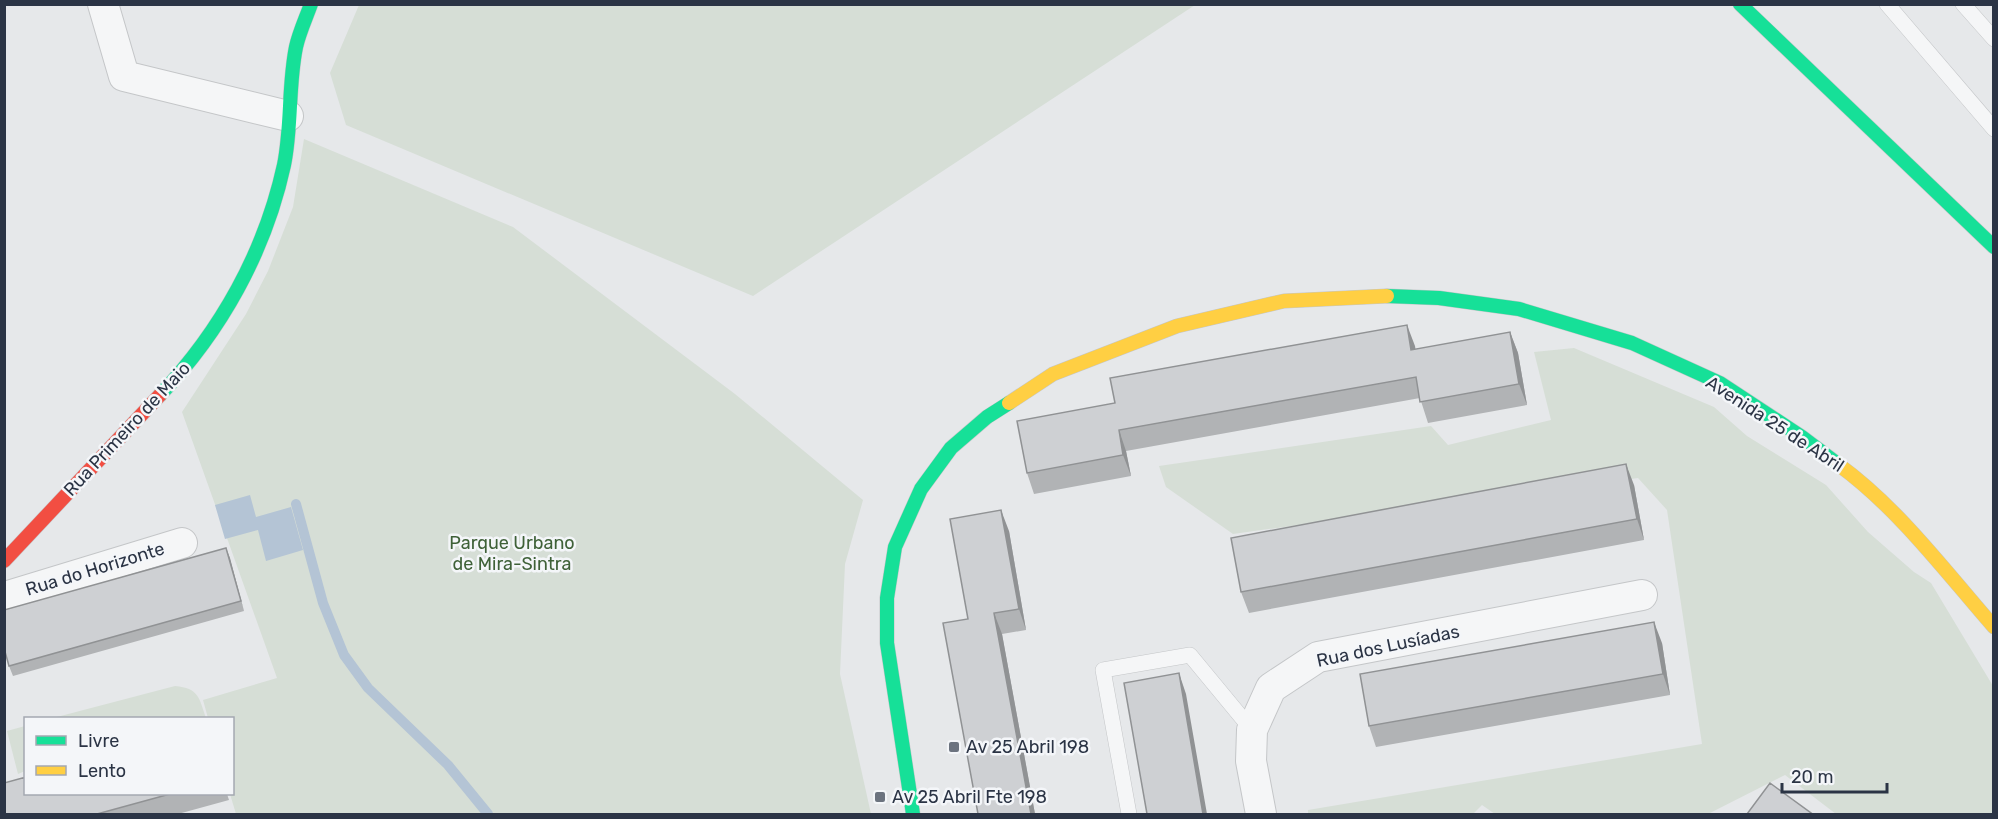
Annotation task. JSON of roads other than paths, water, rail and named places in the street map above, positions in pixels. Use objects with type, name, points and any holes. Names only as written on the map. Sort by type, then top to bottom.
[{"type":"main road","name":"Rua Primeiro de Maio","points":[[4,561],[185,369],[217,324],[245,276],[268,224],[284,163],[296,46],[311,4]]},
{"type":"main road","points":[[1740,4],[1994,247]]},
{"type":"main road","name":"Rua Primeiro de Maio","points":[[289,15],[296,46]]},
{"type":"main road","name":"Avenida 25 de Abril","points":[[913,814],[887,643],[887,598],[895,547],[921,489],[951,448],[987,417],[1053,374],[1177,327],[1284,301],[1373,295],[1438,298],[1519,309],[1632,343],[1681,365],[1720,383],[1802,437],[1864,483],[1904,523],[1994,627]]},
{"type":"street","points":[[103,4],[124,76],[288,116]]},
{"type":"street","name":"Rua do Horizonte","points":[[8,596],[182,543]]},
{"type":"street","name":"Rua dos Lusíadas","points":[[1261,814],[1251,760],[1252,729],[1271,688],[1318,657],[1642,595]]},
{"type":"lane","points":[[1887,4],[1994,129]]},
{"type":"lane","points":[[1963,4],[1994,39]]},
{"type":"lane","points":[[1129,814],[1103,670],[1190,655],[1252,729]]},
{"type":"water","points":[[250,495],[256,517],[291,507],[303,550],[266,561],[258,530],[225,539],[215,505]]},
{"type":"waterway","points":[[296,504],[323,603],[344,655],[368,688],[448,765],[488,814]]},
{"type":"place","name":"Av 25 Abril 198","points":[[954,747]]},
{"type":"place","name":"Av 25 Abril Fte 198","points":[[880,797]]},
{"type":"park label","name":"Parque Urbano de Mira-Sintra","points":[[512,553]]}]
